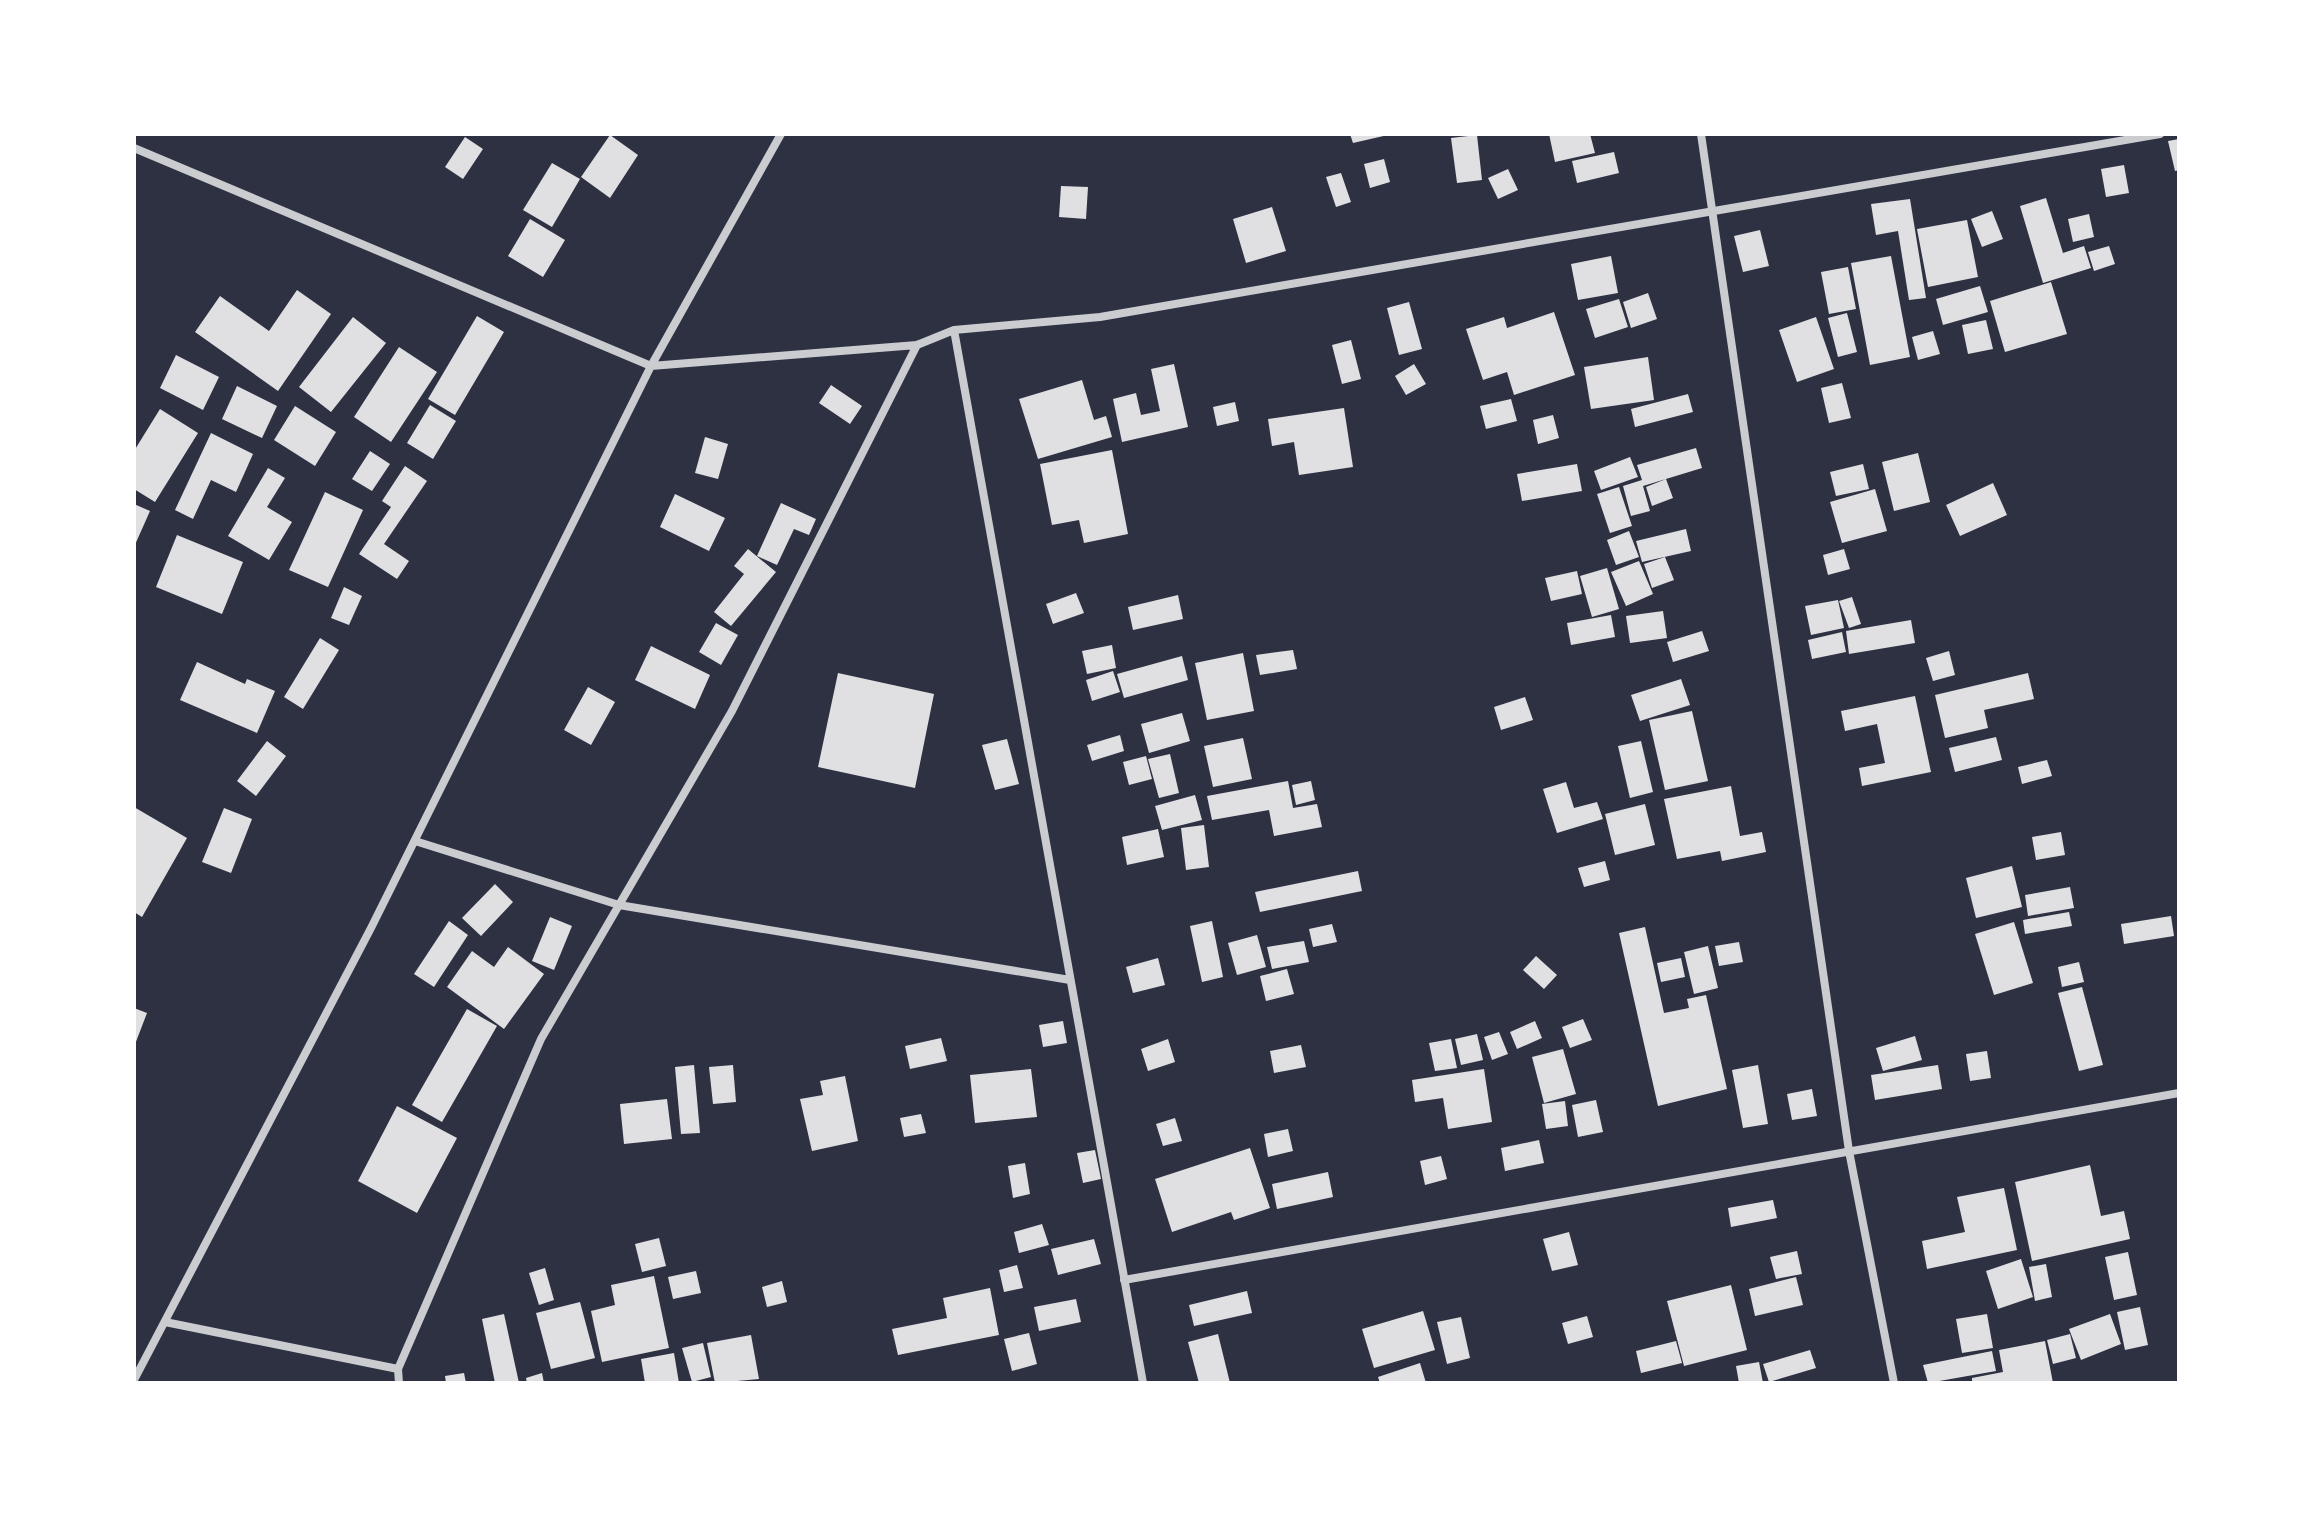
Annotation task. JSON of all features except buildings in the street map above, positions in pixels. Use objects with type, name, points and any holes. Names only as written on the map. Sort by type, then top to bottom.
[{"type":"street","points":[[134,1380],[415,841],[651,366],[781,134]]},
{"type":"street","points":[[1701,134],[1849,1151],[1894,1383]]},
{"type":"street","points":[[134,148],[651,366],[917,345],[954,330],[1100,317],[2160,134]]},
{"type":"street","points":[[954,330],[1143,1383]]},
{"type":"street","points":[[399,1383],[398,1369],[541,1039],[732,711],[917,345]]},
{"type":"street","points":[[415,841],[619,905],[1070,980]]},
{"type":"street","points":[[1124,1280],[2179,1093]]},
{"type":"street","points":[[165,1322],[398,1369]]}]
